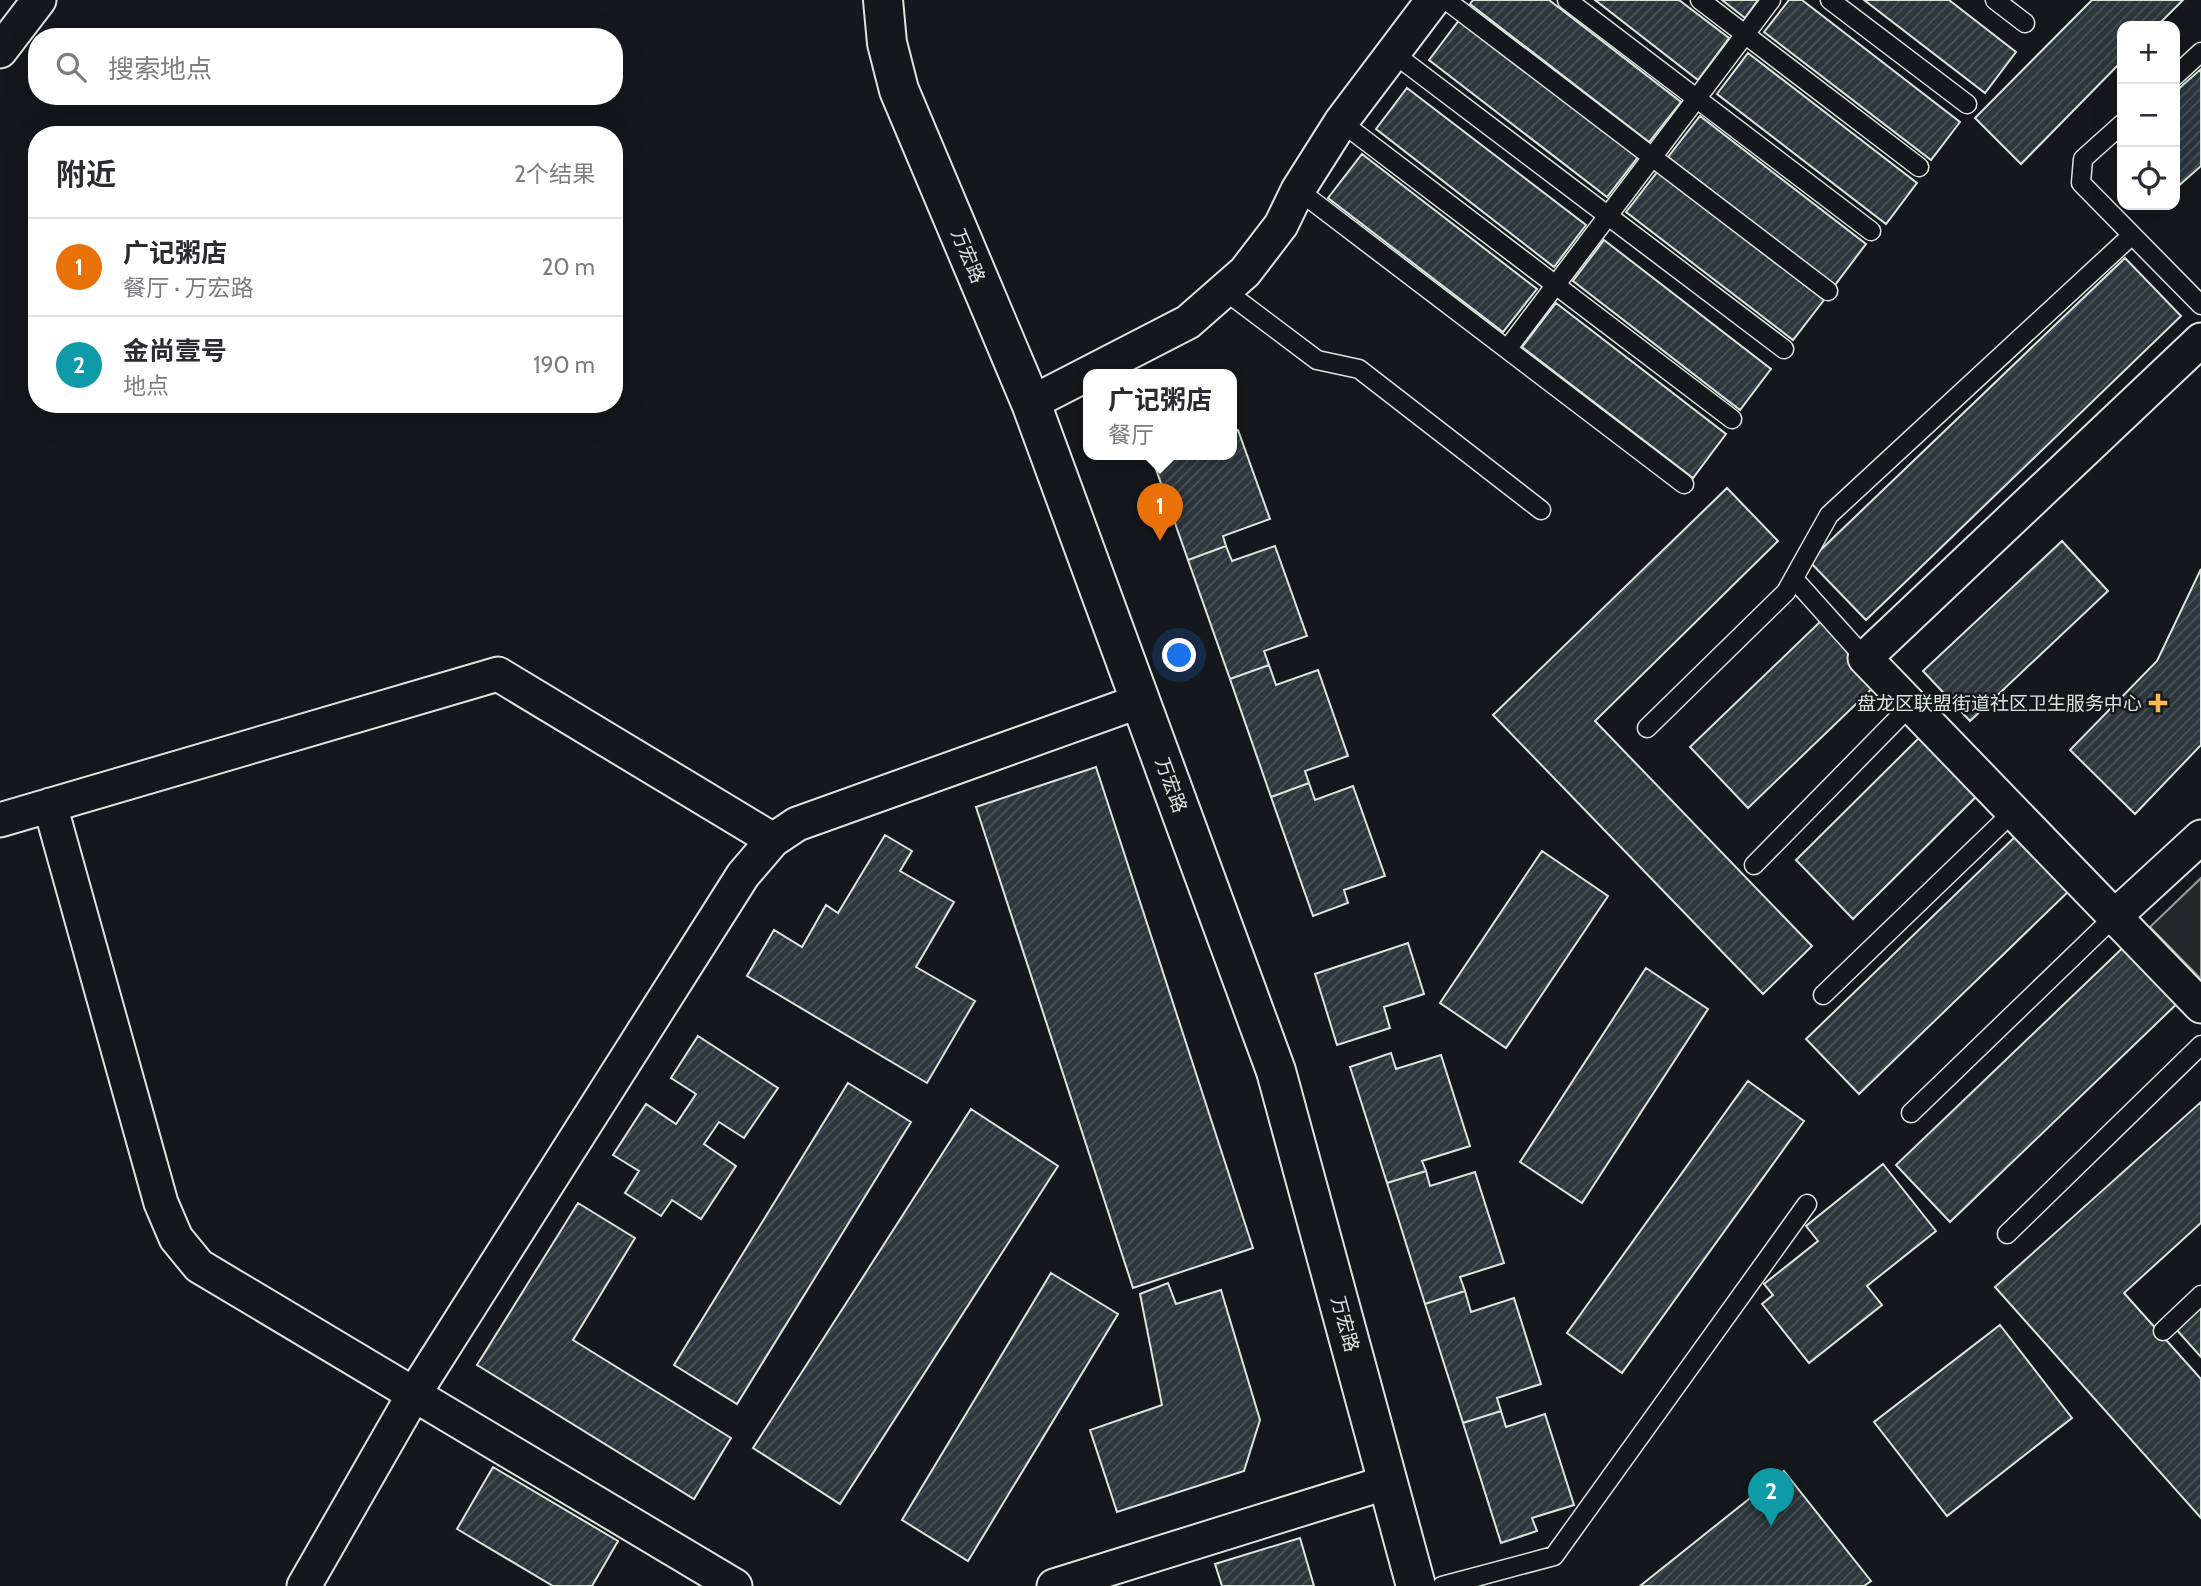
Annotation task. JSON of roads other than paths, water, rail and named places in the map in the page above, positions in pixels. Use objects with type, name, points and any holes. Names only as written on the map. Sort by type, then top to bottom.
[{"type":"street","points":[[0,51],[39,0]]},
{"type":"street","name":"万宏路","points":[[883,0],[887,43],[899,90],[1031,403],[1276,1071],[1416,1586]]},
{"type":"street","points":[[1097,369],[1188,322],[1245,272],[1281,225],[1298,190],[1340,122],[1433,0]]},
{"type":"street","points":[[2201,340],[1865,658],[2201,1006]]},
{"type":"street","points":[[1031,403],[1083,376]]},
{"type":"street","points":[[0,820],[498,674],[773,840]]},
{"type":"street","points":[[304,1586],[414,1394],[743,875],[773,840],[797,824],[1140,701]]},
{"type":"street","points":[[50,805],[161,1203],[176,1238],[199,1266],[735,1586]]},
{"type":"street","points":[[2114,917],[2201,837]]},
{"type":"street","points":[[1054,1586],[1388,1482]]},
{"type":"lane","points":[[1446,0],[1828,291]]},
{"type":"lane","points":[[1567,0],[1871,231]]},
{"type":"lane","points":[[1700,0],[1919,167]]},
{"type":"lane","points":[[1508,348],[1771,0]]},
{"type":"lane","points":[[1830,0],[1967,104]]},
{"type":"lane","points":[[1995,0],[2025,23]]},
{"type":"lane","points":[[1393,52],[1784,349]]},
{"type":"lane","points":[[2180,71],[2201,52]]},
{"type":"lane","points":[[1340,122],[1732,419]]},
{"type":"lane","points":[[2117,128],[2083,159],[2081,183],[2201,305]]},
{"type":"lane","points":[[1298,190],[1684,484]]},
{"type":"lane","points":[[1647,728],[1786,592],[1829,515],[2131,236]]},
{"type":"lane","points":[[1224,290],[1317,360],[1359,369],[1541,510]]},
{"type":"lane","points":[[1795,580],[1865,658]]},
{"type":"lane","points":[[1754,865],[1911,705]]},
{"type":"lane","points":[[1823,995],[2013,812]]},
{"type":"lane","points":[[1912,1113],[2114,917]]},
{"type":"lane","points":[[2007,1234],[2201,1045]]},
{"type":"lane","points":[[1442,1586],[1554,1556],[1807,1204]]},
{"type":"lane","points":[[2162,1331],[2201,1295]]},
{"type":"place","name":"广记粥店","points":[[1160,541]]},
{"type":"place","name":"盘龙区联盟街道社区卫生服务中心","points":[[2158,703]]},
{"type":"place","name":"金尚壹号","points":[[1771,1526]]}]
